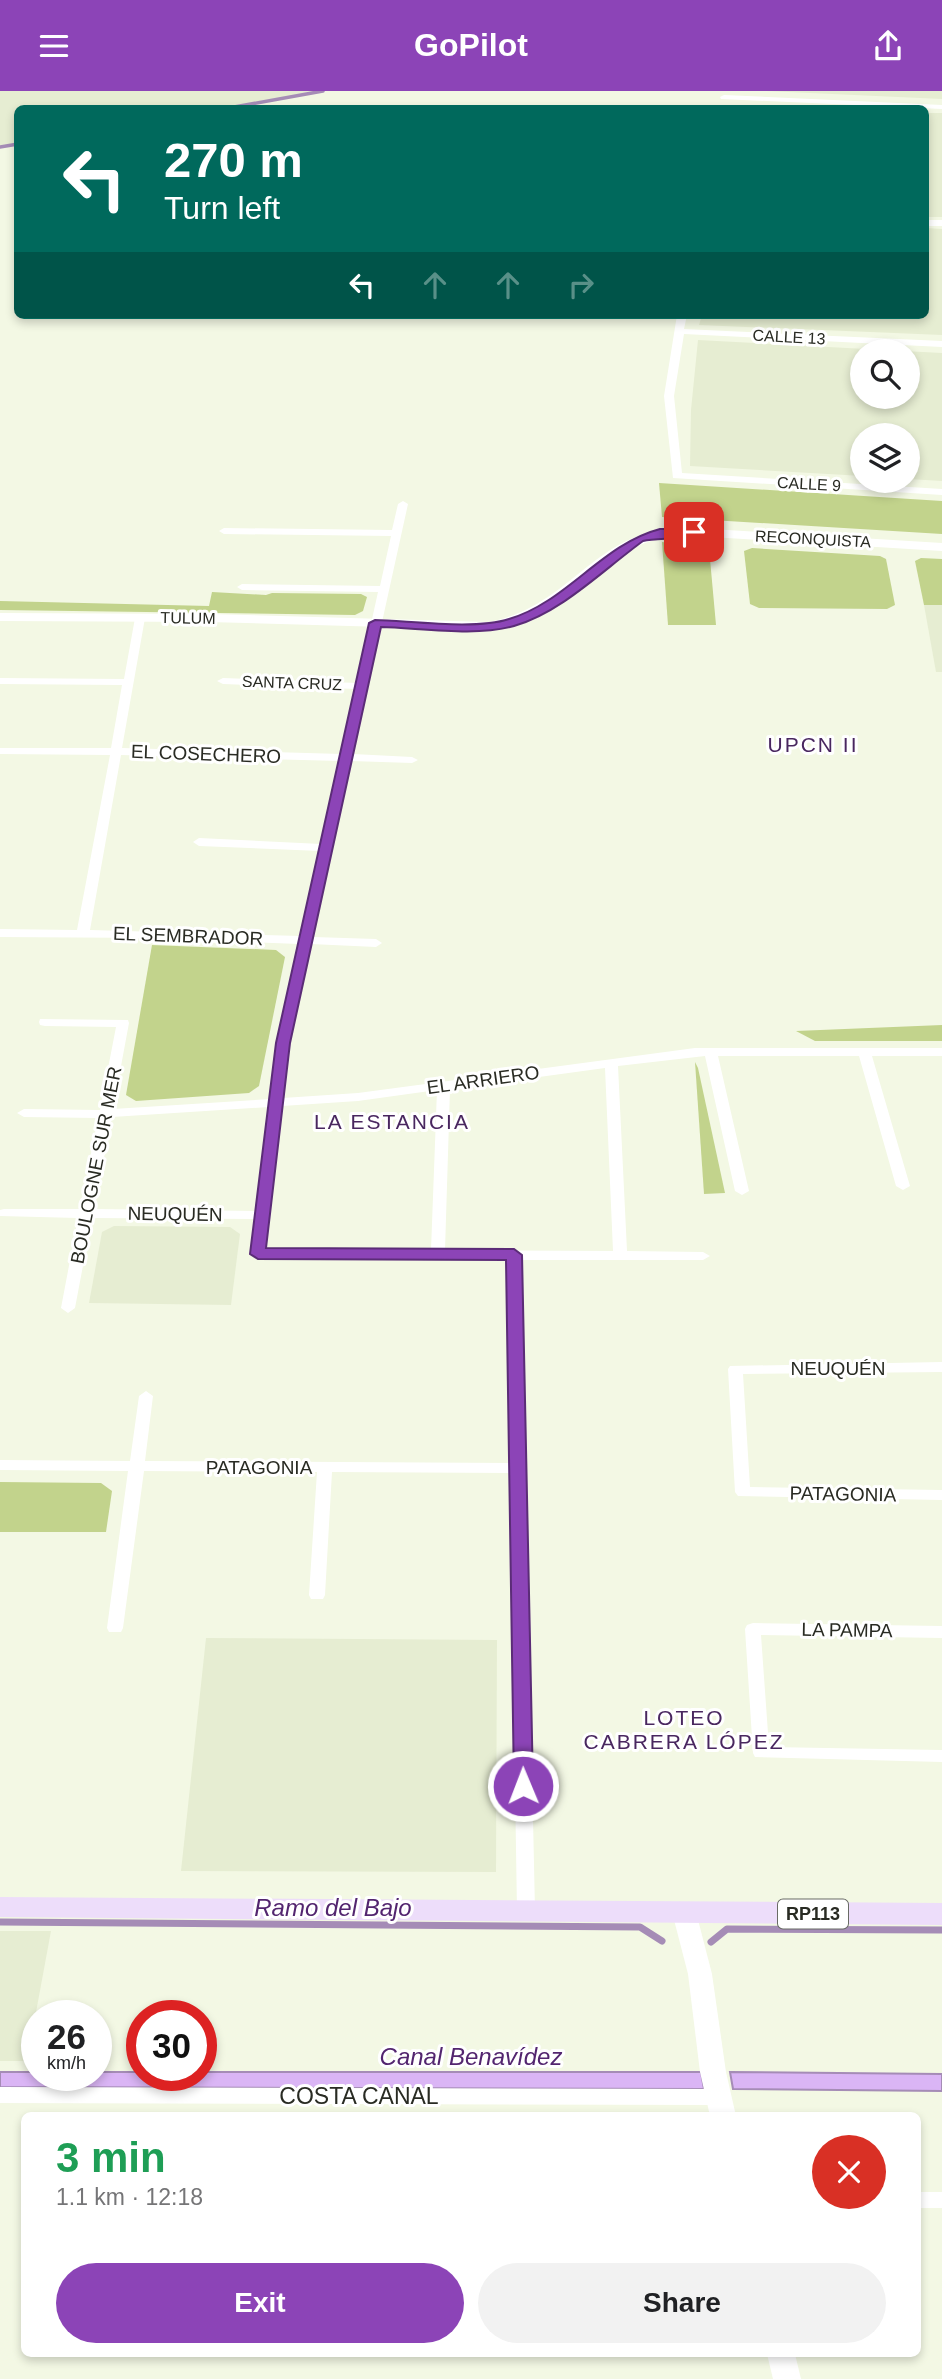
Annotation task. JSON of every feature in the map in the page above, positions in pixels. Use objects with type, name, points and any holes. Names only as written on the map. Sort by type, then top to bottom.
[{"type":"main road","name":"RP113","points":[[0,1907],[942,1915]]},
{"type":"street","points":[[725,94],[909,105]]},
{"type":"street","points":[[679,331],[681,319]]},
{"type":"street","name":"CALLE 13","points":[[679,331],[942,344]]},
{"type":"street","name":"CALLE 9","points":[[679,331],[669,396],[677,476],[942,492]]},
{"type":"street","points":[[402,504],[283,1043],[258,1254],[703,1256]]},
{"type":"street","points":[[224,531],[396,533]]},
{"type":"street","name":"RECONQUISTA","points":[[375,623],[478,627],[517,622],[559,598],[631,542],[660,533],[694,532],[942,547]]},
{"type":"street","points":[[242,587],[383,589]]},
{"type":"street","name":"TULUM","points":[[0,617],[375,623]]},
{"type":"street","points":[[83,933],[140,618]]},
{"type":"street","points":[[0,681],[128,682]]},
{"type":"street","name":"SANTA CRUZ","points":[[223,681],[362,686]]},
{"type":"street","name":"EL COSECHERO","points":[[0,751],[116,751],[412,760]]},
{"type":"street","points":[[199,842],[326,848]]},
{"type":"street","name":"EL SEMBRADOR","points":[[0,933],[83,933],[376,943]]},
{"type":"street","name":"BOULOGNE SUR MER","points":[[44,1022],[123,1023],[68,1308]]},
{"type":"street","points":[[711,1052],[742,1191]]},
{"type":"street","name":"EL ARRIERO","points":[[24,1113],[106,1113],[358,1097],[711,1052],[942,1052]]},
{"type":"street","points":[[864,1052],[903,1186]]},
{"type":"street","points":[[611,1063],[620,1255]]},
{"type":"street","points":[[438,1254],[444,1085]]},
{"type":"street","name":"NEUQUÉN","points":[[4,1213],[263,1215]]},
{"type":"street","points":[[514,1255],[526,1911]]},
{"type":"street","name":"NEUQUÉN","points":[[743,1492],[735,1369],[942,1367]]},
{"type":"street","points":[[115,1628],[145,1396]]},
{"type":"street","name":"PATAGONIA","points":[[0,1465],[518,1468]]},
{"type":"street","points":[[317,1595],[325,1467]]},
{"type":"street","name":"PATAGONIA","points":[[743,1492],[942,1495]]},
{"type":"street","name":"LA PAMPA","points":[[942,1632],[753,1629],[761,1753],[942,1756]]},
{"type":"street","points":[[684,1913],[700,1974],[718,2094]]},
{"type":"street","name":"COSTA CANAL","points":[[0,2095],[718,2094]]},
{"type":"street","points":[[921,2200],[942,2200]]},
{"type":"street","points":[[782,2357],[787,2379]]},
{"type":"shaded area","points":[[0,91],[320,91],[237,105],[14,105],[14,144],[0,146]]},
{"type":"shaded area","points":[[766,91],[942,91],[942,99]]},
{"type":"shaded area","points":[[929,113],[942,113],[942,217],[929,217]]},
{"type":"shaded area","points":[[929,228],[942,229],[942,335],[699,325],[701,319],[929,319]]},
{"type":"shaded area","points":[[698,340],[850,348],[850,409],[920,409],[920,352],[942,353],[942,481],[920,480],[920,423],[850,423],[850,475],[690,466],[691,410]]},
{"type":"shaded area","points":[[924,605],[942,605],[942,672],[936,672]]},
{"type":"shaded area","points":[[114,1226],[230,1227],[240,1234],[231,1305],[89,1303],[102,1232]]},
{"type":"shaded area","points":[[206,1638],[497,1640],[496,1872],[181,1871]]},
{"type":"shaded area","points":[[0,1931],[51,1931],[38,2000],[21,2000],[21,2061],[0,2061]]},
{"type":"shaded area","points":[[0,2072],[21,2072],[21,2087],[0,2087]]},
{"type":"shaded area","points":[[112,2072],[126,2072],[126,2087],[112,2087]]},
{"type":"shaded area","points":[[217,2072],[701,2072],[704,2089],[217,2088]]},
{"type":"shaded area","points":[[730,2072],[942,2074],[942,2091],[733,2089]]},
{"type":"green space","points":[[659,483],[942,501],[942,534],[662,517]]},
{"type":"green space","points":[[662,542],[709,548],[716,625],[668,625]]},
{"type":"green space","points":[[752,548],[880,556],[886,559],[895,605],[887,609],[759,608],[750,604],[744,551]]},
{"type":"green space","points":[[921,558],[942,559],[942,605],[924,605],[915,561]]},
{"type":"green space","points":[[212,592],[266,595],[361,594],[367,597],[363,611],[355,615],[0,610],[0,601],[209,606]]},
{"type":"green space","points":[[152,945],[276,950],[285,957],[259,1086],[249,1093],[136,1101],[126,1095]]},
{"type":"green space","points":[[942,1025],[942,1041],[815,1041],[796,1031]]},
{"type":"green space","points":[[695,1062],[698,1068],[725,1193],[704,1194]]},
{"type":"green space","points":[[0,1482],[101,1483],[112,1491],[106,1532],[0,1532]]},
{"type":"waterway","points":[[245,105],[323,91]]},
{"type":"waterway","points":[[0,147],[14,145]]},
{"type":"waterway","name":"Ramo del Bajo","points":[[0,1922],[640,1927],[662,1941]]},
{"type":"waterway","name":"Ramo del Bajo","points":[[711,1942],[727,1929],[942,1930]]},
{"type":"district","name":"UPCN II","points":[[813,744]]},
{"type":"district","name":"LA ESTANCIA","points":[[392,1121]]},
{"type":"district","name":"LOTEO CABRERA LÓPEZ","points":[[684,1729]]},
{"type":"route","points":[[523,1786],[514,1255],[258,1254],[283,1043],[375,623],[478,627],[511,623],[548,606],[639,538],[660,533],[694,532]]},
{"type":"water label","name":"Canal Benavídez","points":[[471,2056]]}]
